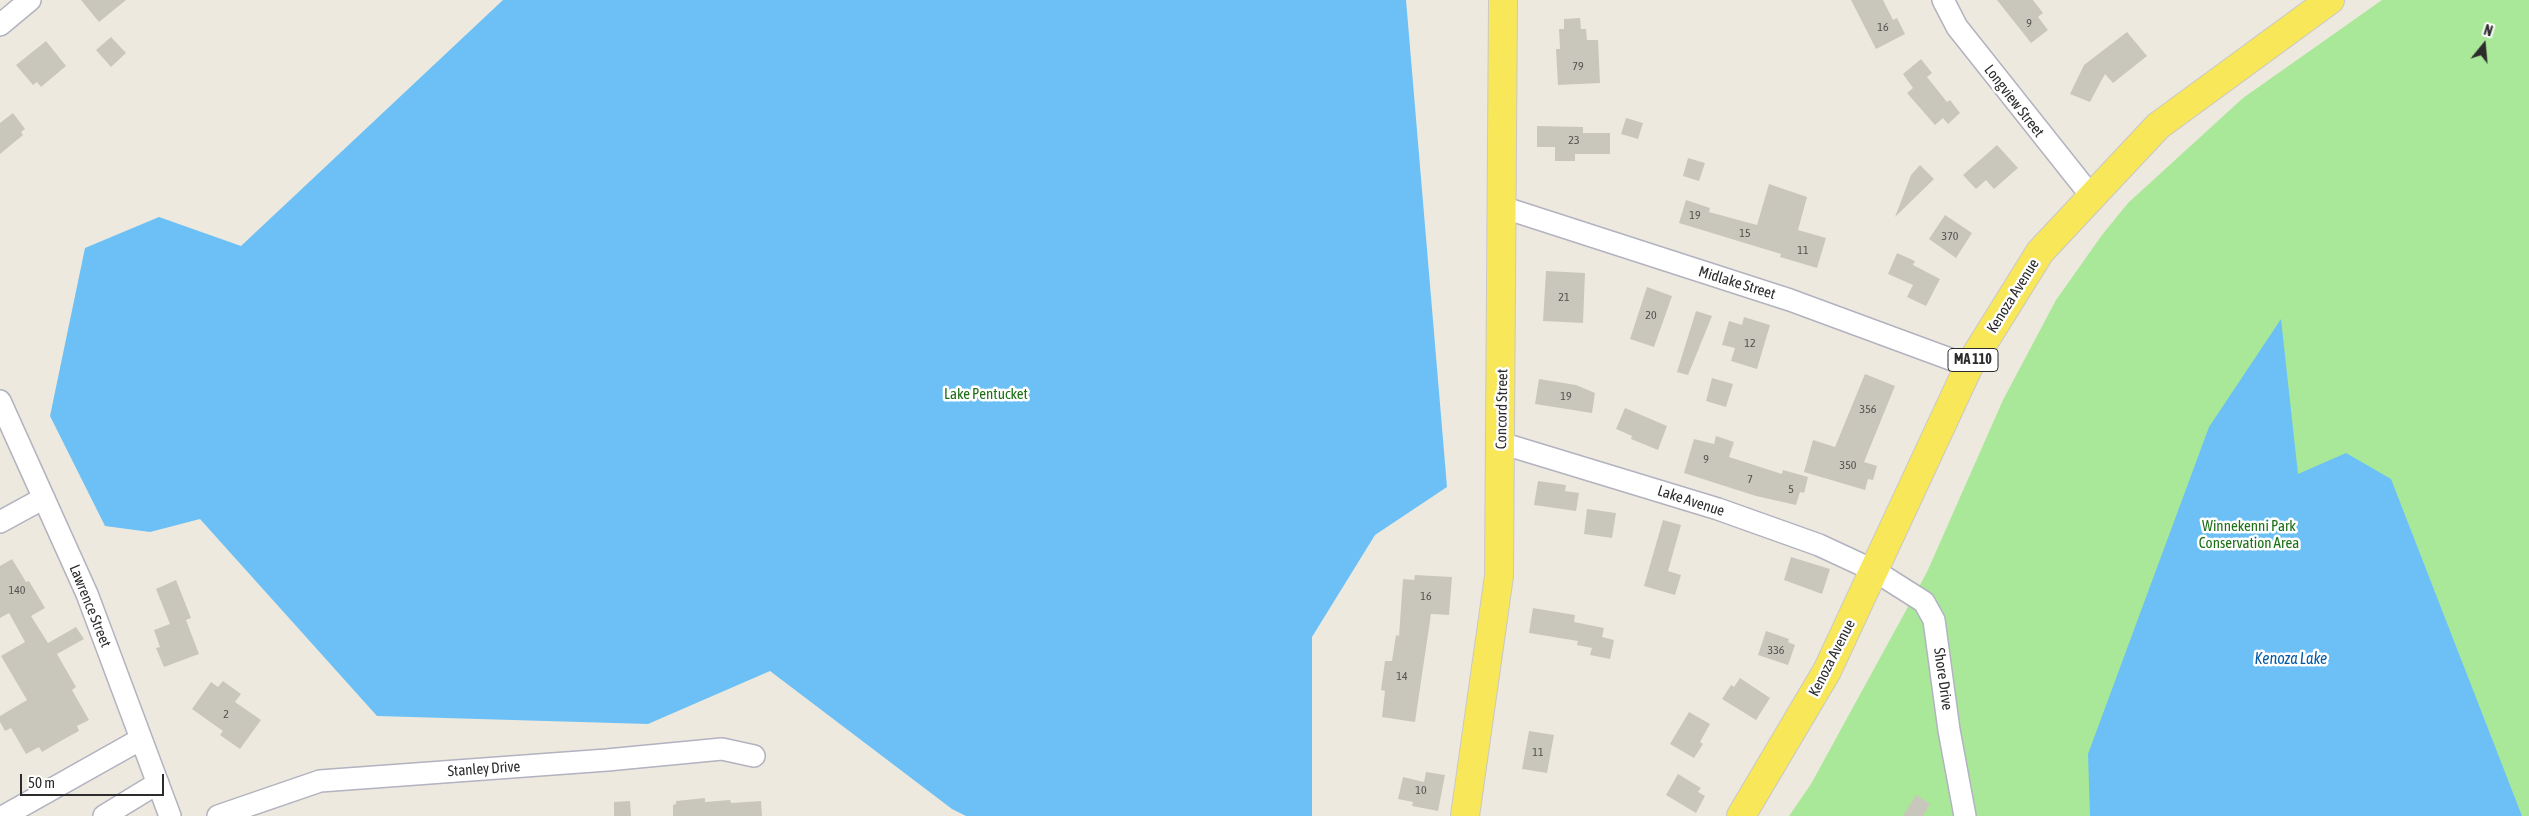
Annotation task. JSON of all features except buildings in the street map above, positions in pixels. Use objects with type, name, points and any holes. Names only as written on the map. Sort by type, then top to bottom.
[{"type":"main road","name":"Concord Street","points":[[1465,816],[1499,576],[1502,443],[1503,0]]},
{"type":"main road","name":"Kenoza Avenue","points":[[1741,816],[1828,671],[1876,571],[1969,366],[2040,252],[2158,126],[2320,3]]},
{"type":"street","points":[[0,25],[30,0]]},
{"type":"street","name":"Longview Street","points":[[1943,0],[1957,27],[2092,197]]},
{"type":"street","name":"Midlake Street","points":[[1502,207],[1790,300],[1969,366]]},
{"type":"street","name":"Lawrence Street","points":[[0,400],[87,594],[170,816]]},
{"type":"street","name":"Lake Avenue","points":[[1502,443],[1718,509],[1819,545],[1876,571]]},
{"type":"street","points":[[0,522],[44,498]]},
{"type":"street","name":"Shore Drive","points":[[1876,571],[1924,602],[1934,620],[1949,730],[1965,816]]},
{"type":"street","points":[[4,816],[141,738]]},
{"type":"street","name":"Stanley Drive","points":[[218,816],[320,781],[607,760],[722,749],[754,756]]},
{"type":"street","points":[[104,816],[158,783]]},
{"type":"green space","name":"Winnekenni Park Conservation Area","points":[[2382,0],[2529,0],[2529,816],[1789,816],[1811,784],[1927,572],[2003,400],[2056,300],[2102,235],[2128,203],[2243,98]]},
{"type":"water","name":"Lake Pentucket","points":[[503,0],[1406,0],[1447,487],[1375,535],[1312,637],[1312,816],[966,816],[952,809],[770,671],[648,724],[377,716],[200,519],[150,532],[105,526],[50,416],[85,248],[159,217],[241,246]]},
{"type":"water","name":"Kenoza Lake","points":[[2281,319],[2298,474],[2346,453],[2391,479],[2522,816],[2090,816],[2088,754],[2209,427]]}]
